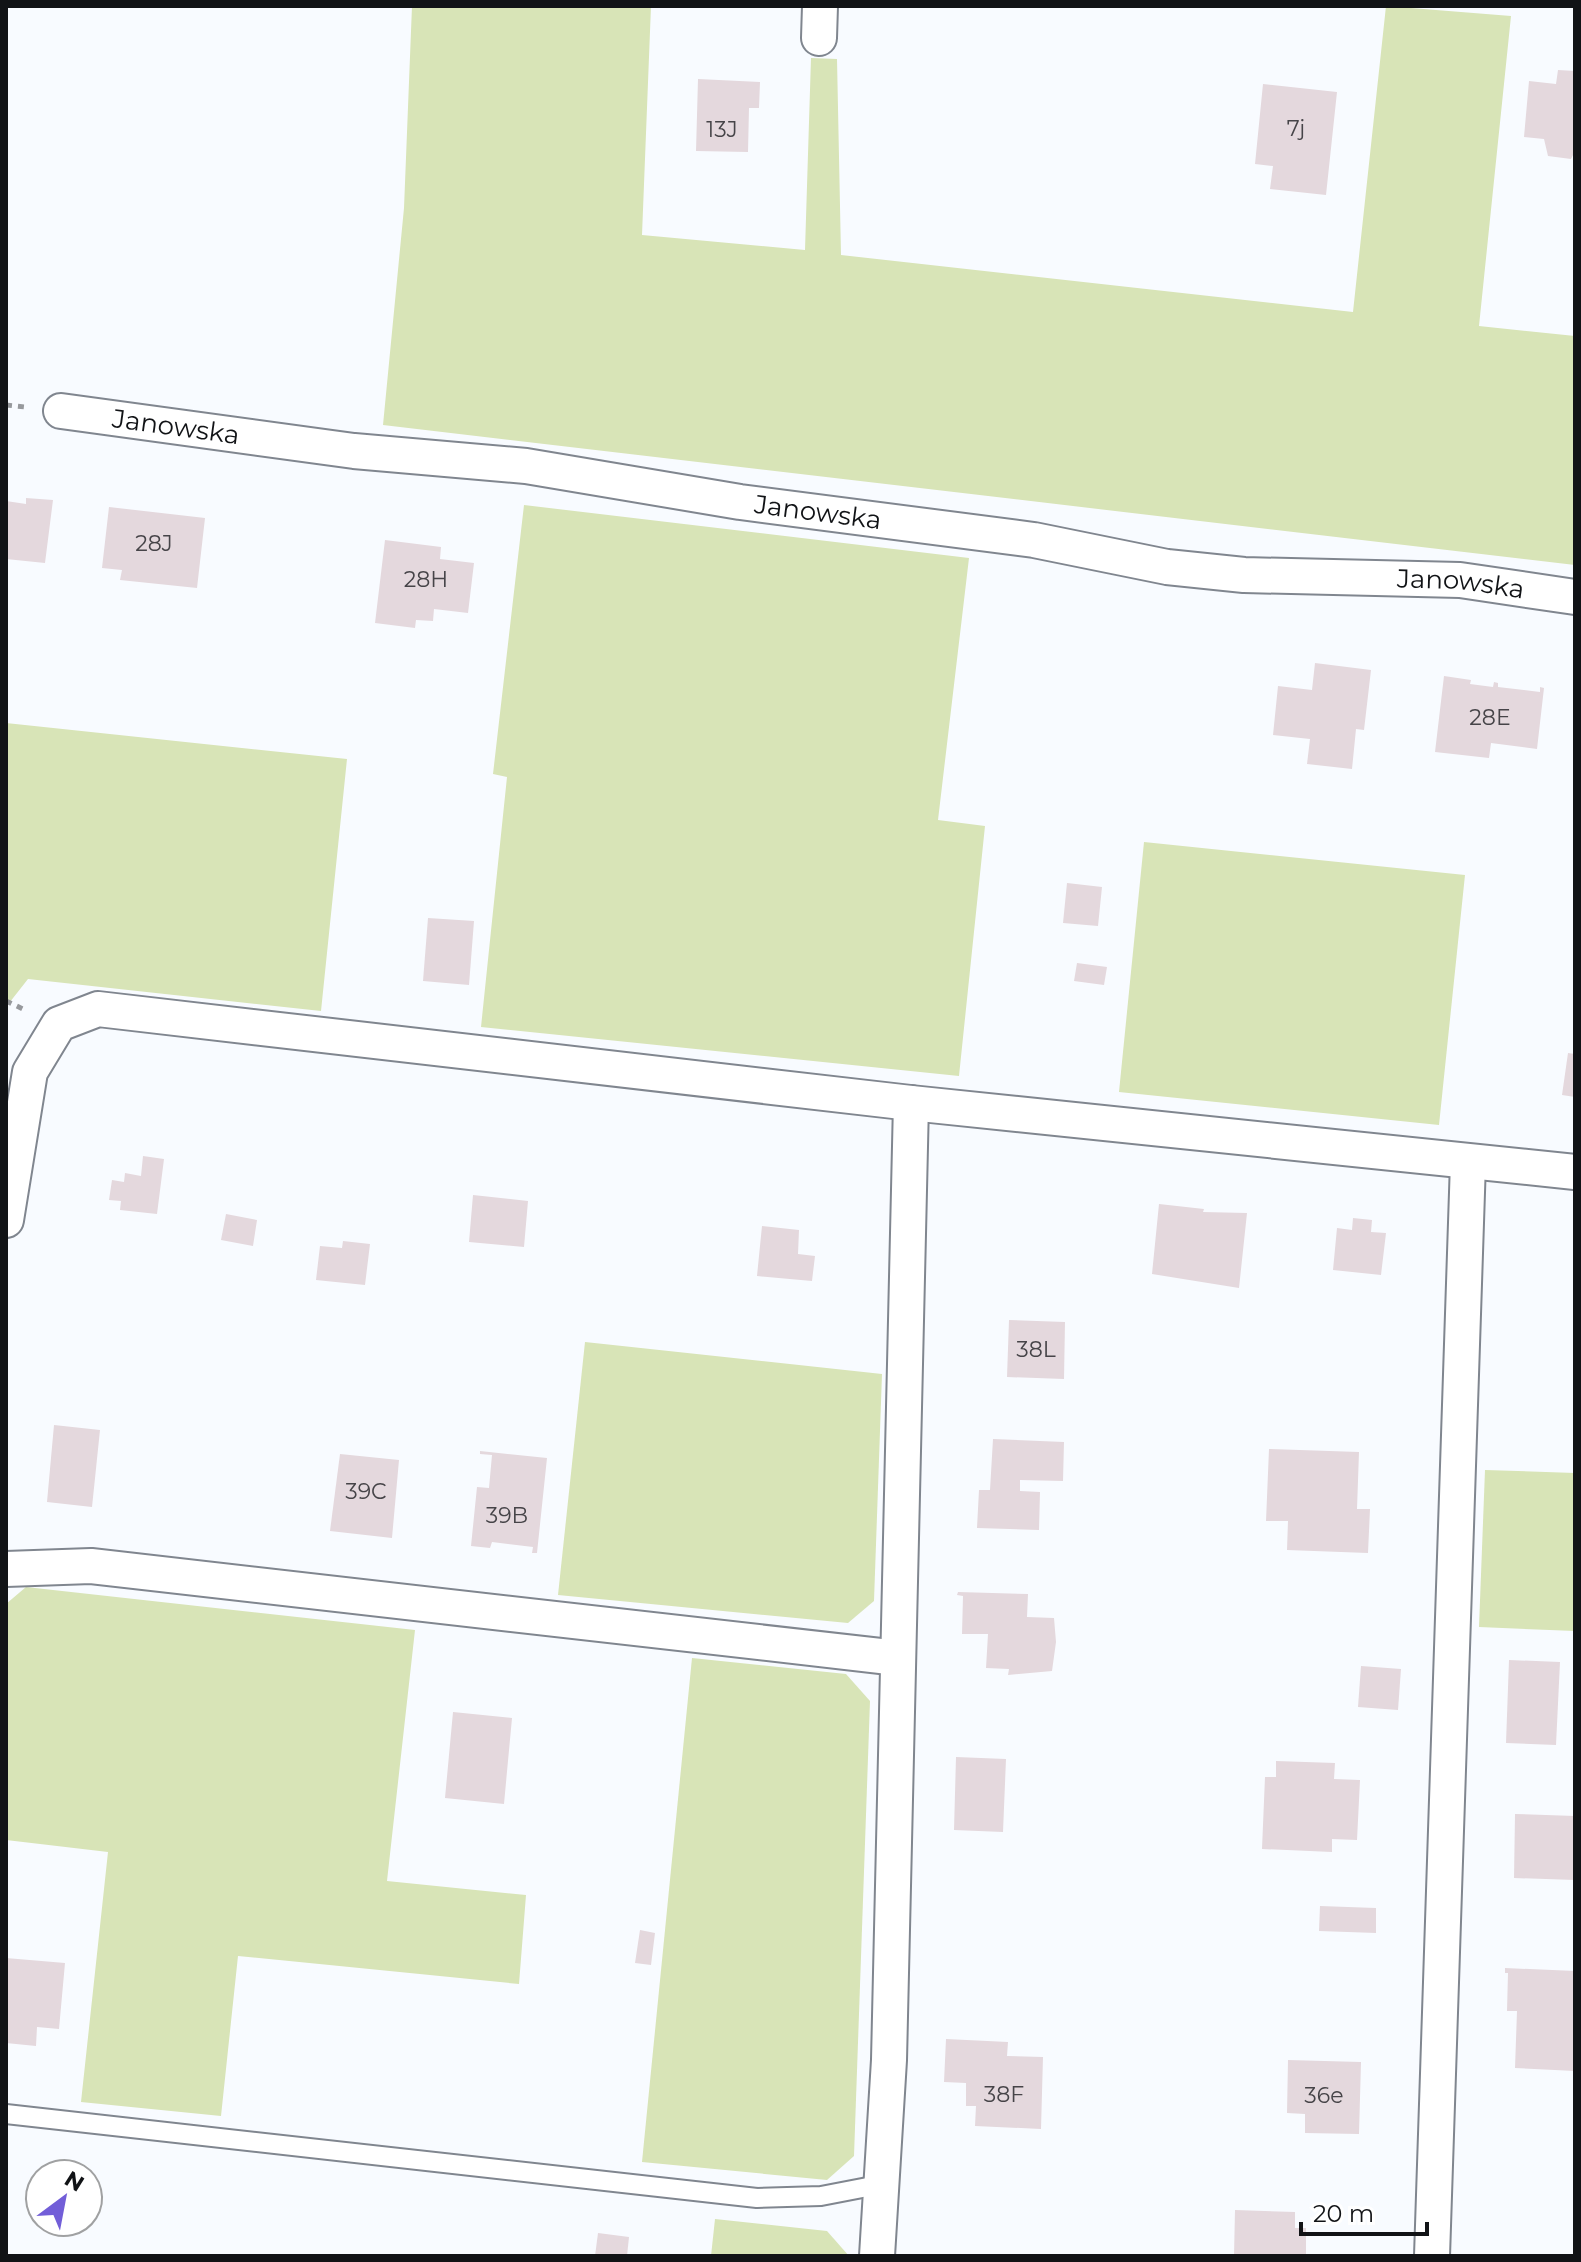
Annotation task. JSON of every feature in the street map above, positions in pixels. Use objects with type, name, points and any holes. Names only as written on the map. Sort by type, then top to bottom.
[{"type":"street","name":"Janowska","points":[[61,411],[354,451],[526,466],[740,502],[1034,540],[1167,567],[1244,575],[1460,580],[1575,597]]},
{"type":"street","points":[[6,1220],[30,1072],[59,1024],[98,1009],[911,1103],[1575,1172]]},
{"type":"street","points":[[877,2256],[878,2185],[889,2060],[911,1103]]},
{"type":"street","points":[[1432,2256],[1468,1162]]},
{"type":"street","points":[[6,1569],[91,1566],[898,1658]]},
{"type":"lane","points":[[6,2114],[757,2198],[821,2196],[878,2185]]},
{"type":"green space","points":[[412,6],[651,6],[642,235],[805,250],[811,58],[837,59],[841,255],[1353,312],[1386,6],[1511,16],[1479,326],[1575,336],[1575,565],[383,425],[404,208]]},
{"type":"green space","points":[[524,505],[969,558],[938,820],[985,826],[959,1076],[481,1027],[507,777],[493,774]]},
{"type":"green space","points":[[6,723],[347,759],[321,1011],[28,979],[6,1007]]},
{"type":"green space","points":[[1144,842],[1465,875],[1439,1125],[1119,1092]]},
{"type":"green space","points":[[585,1342],[882,1374],[874,1601],[848,1623],[558,1595]]},
{"type":"green space","points":[[1485,1470],[1575,1473],[1575,1631],[1479,1627]]},
{"type":"green space","points":[[26,1587],[415,1630],[387,1881],[526,1895],[519,1984],[238,1956],[221,2116],[81,2102],[108,1852],[6,1840],[6,1604]]},
{"type":"green space","points":[[692,1658],[846,1674],[870,1701],[854,2156],[827,2180],[642,2162]]},
{"type":"green space","points":[[715,2219],[827,2231],[849,2256],[711,2256]]},
{"type":"building","points":[[1558,70],[1575,71],[1575,151],[1571,159],[1548,156],[1544,139],[1524,137],[1529,81],[1556,84]]},
{"type":"building","points":[[698,79],[760,82],[759,108],[749,108],[748,152],[696,151]]},
{"type":"building","points":[[1263,84],[1337,92],[1326,195],[1270,189],[1273,166],[1255,164]]},
{"type":"building","points":[[26,498],[53,500],[45,563],[6,559],[6,501],[26,504]]},
{"type":"building","points":[[109,507],[205,518],[197,588],[120,580],[122,570],[102,568]]},
{"type":"building","points":[[385,540],[441,547],[440,559],[474,563],[468,613],[434,609],[433,621],[416,620],[415,628],[375,623]]},
{"type":"building","points":[[1315,663],[1371,670],[1364,730],[1356,729],[1352,769],[1307,764],[1310,739],[1273,735],[1278,686],[1312,690]]},
{"type":"building","points":[[1444,676],[1493,687],[1494,682],[1498,683],[1498,687],[1540,692],[1540,687],[1544,688],[1537,749],[1491,743],[1489,758],[1435,752]]},
{"type":"building","points":[[1067,883],[1102,887],[1098,926],[1063,923]]},
{"type":"building","points":[[428,918],[474,921],[469,985],[423,981]]},
{"type":"building","points":[[1077,963],[1107,967],[1104,985],[1074,981]]},
{"type":"building","points":[[1568,1053],[1575,1054],[1575,1097],[1562,1095]]},
{"type":"building","points":[[143,1156],[164,1159],[157,1214],[120,1210],[121,1201],[109,1200],[112,1180],[124,1182],[125,1173],[141,1176]]},
{"type":"building","points":[[473,1195],[528,1201],[524,1247],[469,1242]]},
{"type":"building","points":[[1159,1204],[1204,1209],[1203,1212],[1247,1213],[1239,1288],[1152,1274]]},
{"type":"building","points":[[226,1214],[257,1220],[253,1246],[221,1240]]},
{"type":"building","points":[[1353,1218],[1372,1220],[1371,1232],[1386,1233],[1381,1275],[1333,1270],[1337,1228],[1352,1230]]},
{"type":"building","points":[[762,1226],[799,1230],[798,1254],[815,1256],[812,1281],[757,1276]]},
{"type":"building","points":[[343,1241],[370,1244],[365,1285],[316,1280],[320,1246],[342,1248]]},
{"type":"building","points":[[1009,1320],[1065,1322],[1064,1379],[1007,1377]]},
{"type":"building","points":[[54,1425],[100,1430],[92,1507],[47,1502]]},
{"type":"building","points":[[993,1439],[1064,1442],[1063,1481],[1020,1480],[1020,1491],[1040,1492],[1039,1530],[977,1528],[979,1490],[990,1490]]},
{"type":"building","points":[[1269,1449],[1359,1452],[1357,1509],[1370,1509],[1368,1553],[1287,1550],[1288,1521],[1266,1521]]},
{"type":"building","points":[[480,1451],[547,1458],[537,1553],[532,1553],[533,1547],[492,1542],[490,1548],[471,1546],[477,1487],[489,1488],[492,1455],[480,1454]]},
{"type":"building","points":[[340,1454],[399,1460],[392,1538],[330,1531]]},
{"type":"building","points":[[958,1592],[1028,1594],[1027,1617],[1054,1618],[1056,1642],[1052,1671],[1008,1675],[1009,1669],[986,1668],[988,1634],[962,1634],[963,1596],[957,1595]]},
{"type":"building","points":[[1509,1660],[1560,1662],[1556,1745],[1506,1743]]},
{"type":"building","points":[[1361,1666],[1401,1669],[1398,1710],[1358,1707]]},
{"type":"building","points":[[453,1712],[512,1718],[504,1804],[445,1798]]},
{"type":"building","points":[[956,1757],[1006,1759],[1003,1832],[954,1830]]},
{"type":"building","points":[[1276,1761],[1335,1763],[1334,1779],[1360,1780],[1357,1840],[1332,1839],[1332,1852],[1262,1849],[1265,1777],[1276,1777]]},
{"type":"building","points":[[1515,1814],[1575,1816],[1575,1880],[1514,1878]]},
{"type":"building","points":[[1320,1906],[1376,1908],[1376,1933],[1319,1931]]},
{"type":"building","points":[[640,1930],[655,1933],[651,1965],[635,1963]]},
{"type":"building","points":[[6,1958],[65,1963],[59,2029],[37,2027],[36,2046],[6,2043]]},
{"type":"building","points":[[1505,1968],[1575,1971],[1575,2071],[1515,2068],[1517,2011],[1507,2011],[1508,1973],[1505,1973]]},
{"type":"building","points":[[946,2039],[1008,2042],[1007,2056],[1043,2057],[1041,2129],[975,2126],[976,2106],[966,2106],[966,2083],[944,2082]]},
{"type":"building","points":[[1288,2060],[1361,2062],[1359,2134],[1305,2133],[1305,2114],[1287,2113]]},
{"type":"building","points":[[1235,2210],[1295,2212],[1295,2228],[1306,2228],[1306,2256],[1234,2256]]},
{"type":"building","points":[[598,2233],[629,2237],[627,2256],[595,2256]]}]
